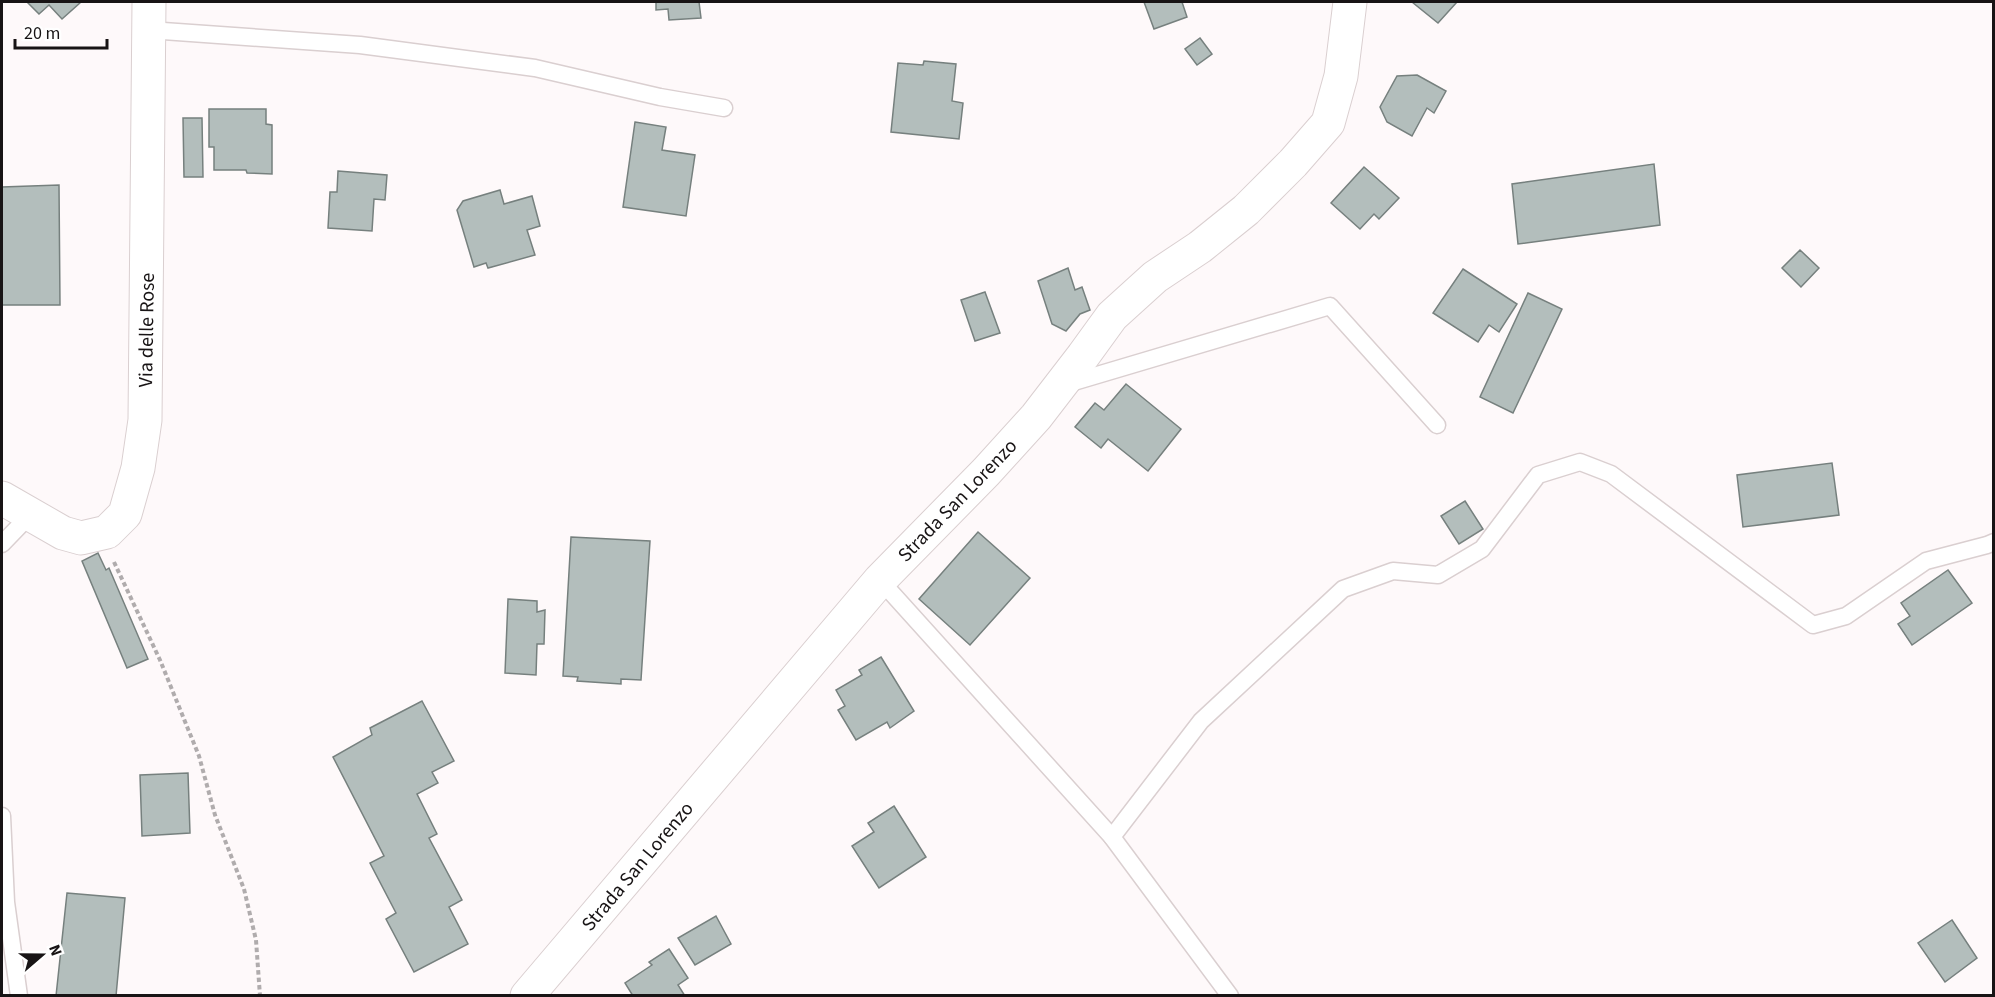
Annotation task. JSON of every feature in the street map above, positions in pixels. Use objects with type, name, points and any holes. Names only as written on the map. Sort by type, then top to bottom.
[{"type":"street","name":"Strada San Lorenzo","points":[[527,996],[880,580],[986,472],[1036,417],[1112,316],[1155,277],[1200,247],[1246,210],[1328,123],[1341,76],[1350,2]]},
{"type":"street","name":"Via delle Rose","points":[[107,532],[125,514],[138,468],[145,420],[149,16]]},
{"type":"street","points":[[2,498],[63,533],[81,538],[107,532]]},
{"type":"lane","points":[[149,16],[524,67],[660,97],[724,108]]},
{"type":"lane","points":[[1060,386],[1330,306],[1437,425]]},
{"type":"lane","points":[[1112,837],[1201,721],[1343,589],[1393,571],[1438,575],[1482,549],[1538,475],[1580,462],[1611,474],[1812,625],[1846,616],[1926,561],[1994,542]]},
{"type":"lane","points":[[2,544],[30,514]]},
{"type":"lane","points":[[880,580],[1112,837],[1230,996]]},
{"type":"lane","points":[[2,816],[6,902],[19,996]]},
{"type":"path","points":[[107,532],[111,555],[160,660],[199,756],[215,815],[244,890],[256,940],[260,996]]},
{"type":"building","points":[[27,2],[81,2],[62,19],[49,5],[39,14]]},
{"type":"building","points":[[656,2],[699,2],[701,18],[669,20],[668,9],[656,10]]},
{"type":"building","points":[[1144,2],[1182,2],[1187,17],[1154,29]]},
{"type":"building","points":[[1412,2],[1457,2],[1438,23]]},
{"type":"building","points":[[1200,38],[1212,54],[1197,65],[1185,49]]},
{"type":"building","points":[[924,61],[956,64],[952,101],[963,103],[959,139],[891,132],[898,63],[923,65]]},
{"type":"building","points":[[1417,75],[1446,91],[1434,113],[1427,108],[1412,136],[1387,122],[1380,107],[1397,76]]},
{"type":"building","points":[[209,109],[266,109],[266,124],[272,125],[272,174],[247,173],[246,170],[214,170],[214,147],[209,147]]},
{"type":"building","points":[[183,118],[202,118],[203,177],[184,177]]},
{"type":"building","points":[[635,122],[666,127],[662,150],[695,155],[686,216],[623,207]]},
{"type":"building","points":[[1654,164],[1660,225],[1518,244],[1512,184]]},
{"type":"building","points":[[1364,167],[1399,198],[1379,219],[1374,214],[1360,229],[1331,203]]},
{"type":"building","points":[[338,171],[387,175],[385,200],[374,199],[372,231],[328,228],[330,192],[337,192]]},
{"type":"building","points":[[59,185],[60,305],[2,305],[2,187]]},
{"type":"building","points":[[500,190],[504,204],[532,196],[540,226],[527,230],[535,255],[488,268],[486,263],[474,267],[457,210],[463,201]]},
{"type":"building","points":[[1800,250],[1819,268],[1801,287],[1782,268]]},
{"type":"building","points":[[1068,268],[1075,290],[1082,287],[1090,310],[1080,314],[1066,331],[1052,324],[1038,281]]},
{"type":"building","points":[[1463,269],[1517,304],[1499,332],[1489,325],[1478,342],[1433,313]]},
{"type":"building","points":[[985,292],[1000,333],[975,341],[961,300]]},
{"type":"building","points":[[1528,293],[1562,309],[1513,413],[1480,397]]},
{"type":"building","points":[[1126,384],[1181,429],[1148,471],[1108,439],[1101,448],[1075,427],[1095,403],[1104,410]]},
{"type":"building","points":[[1832,463],[1839,515],[1743,527],[1737,475]]},
{"type":"building","points":[[1465,501],[1483,529],[1459,544],[1441,516]]},
{"type":"building","points":[[978,532],[1030,578],[970,645],[919,599]]},
{"type":"building","points":[[571,537],[650,541],[641,680],[621,679],[621,684],[577,681],[578,677],[563,676]]},
{"type":"building","points":[[98,553],[106,570],[109,568],[148,659],[127,668],[82,561]]},
{"type":"building","points":[[1948,570],[1972,603],[1912,645],[1898,624],[1910,616],[1901,603]]},
{"type":"building","points":[[508,599],[537,601],[537,612],[545,610],[544,644],[537,644],[536,675],[505,673]]},
{"type":"building","points":[[881,657],[914,711],[890,728],[887,722],[856,740],[838,710],[845,706],[836,690],[862,675],[859,670]]},
{"type":"building","points":[[422,701],[454,761],[432,772],[438,783],[417,794],[437,834],[429,838],[462,900],[449,907],[468,944],[414,972],[386,919],[396,913],[370,863],[384,856],[333,757],[372,735],[370,728]]},
{"type":"building","points":[[188,773],[190,833],[142,836],[140,775]]},
{"type":"building","points":[[894,806],[926,857],[879,888],[852,846],[874,832],[868,823]]},
{"type":"building","points":[[67,893],[125,898],[116,996],[56,996]]},
{"type":"building","points":[[716,916],[731,944],[695,965],[678,938]]},
{"type":"building","points":[[1952,920],[1977,958],[1945,982],[1918,943]]},
{"type":"building","points":[[669,949],[688,978],[678,985],[685,996],[633,996],[625,983],[652,965],[649,962]]}]
